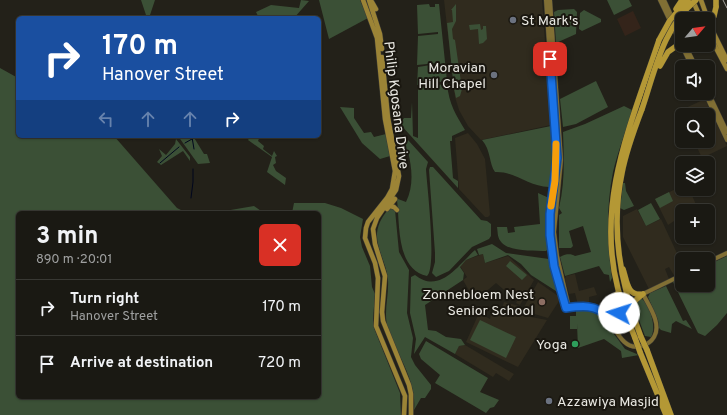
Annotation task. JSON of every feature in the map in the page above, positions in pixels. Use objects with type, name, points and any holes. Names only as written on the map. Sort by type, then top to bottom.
[{"type":"highway","points":[[671,415],[625,293],[620,269],[617,241],[617,216],[620,184],[626,154],[640,107],[662,34],[682,0]]},
{"type":"highway","points":[[670,20],[688,0]]},
{"type":"highway","points":[[666,415],[634,338],[617,288],[610,228],[614,182],[622,151],[667,37],[679,17],[696,0]]},
{"type":"highway","points":[[715,12],[716,0]]},
{"type":"highway","points":[[640,107],[664,56],[675,46]]},
{"type":"highway","points":[[617,241],[630,290],[635,294],[643,294]]},
{"type":"highway","points":[[606,315],[615,306],[618,299],[612,271],[613,261]]},
{"type":"highway","points":[[642,336],[633,307],[634,301],[643,294]]},
{"type":"highway","points":[[606,315],[615,312],[621,315],[634,338]]},
{"type":"main road","name":"Philip Kgosana Drive","points":[[363,0],[377,38],[385,119],[395,171],[393,185],[389,194],[371,218],[366,228],[366,242],[378,278],[376,326],[405,396],[404,415]]},
{"type":"main road","name":"Philip Kgosana Drive","points":[[370,0],[381,38],[388,118],[399,176],[396,190],[376,221],[373,229],[374,241],[385,276],[382,312],[383,321],[411,394],[411,415]]},
{"type":"main road","points":[[370,0],[376,9]]},
{"type":"main road","points":[[692,0],[698,12]]},
{"type":"main road","points":[[701,0],[705,12]]},
{"type":"main road","points":[[715,37],[727,60]]},
{"type":"main road","points":[[715,47],[727,70]]},
{"type":"main road","points":[[374,241],[379,220],[395,199]]},
{"type":"main road","points":[[390,206],[397,210]]},
{"type":"street","points":[[546,0],[557,158],[550,214],[550,235],[554,266],[568,308]]},
{"type":"street","points":[[550,0],[561,160],[554,236],[568,308]]},
{"type":"street","points":[[660,0],[689,60]]},
{"type":"street","points":[[664,0],[675,24]]},
{"type":"street","points":[[708,100],[727,140]]},
{"type":"street","points":[[712,100],[727,132]]},
{"type":"street","points":[[715,259],[727,253]]},
{"type":"street","points":[[568,308],[593,307],[606,315],[626,343],[638,347],[648,343],[655,335],[656,325],[643,294],[675,278]]},
{"type":"shaded area","points":[[444,0],[542,0],[551,125],[481,140],[468,126],[459,110],[455,97]]},
{"type":"shaded area","points":[[633,11],[641,28],[625,36],[617,19]]},
{"type":"shaded area","points":[[705,100],[709,108],[686,108]]},
{"type":"shaded area","points":[[715,120],[727,146],[706,156],[701,156],[697,148],[715,148]]},
{"type":"shaded area","points":[[468,133],[477,144],[485,159],[490,215],[488,217],[485,217],[459,189],[455,138]]},
{"type":"shaded area","points":[[675,189],[675,196],[692,196],[696,204],[675,204],[675,220],[668,225],[655,199]]},
{"type":"shaded area","points":[[637,209],[646,226],[661,219],[676,252],[675,252],[675,277],[669,267],[665,269],[669,279],[649,289],[623,237],[623,216]]},
{"type":"shaded area","points":[[483,254],[485,263],[508,256],[534,280],[520,305],[516,303],[517,301],[496,283],[475,301],[463,280],[467,277],[460,266],[466,260]]},
{"type":"shaded area","points":[[575,274],[579,291],[594,287],[597,295],[589,297],[589,304],[578,305],[575,293],[569,294],[565,279],[566,276]]},
{"type":"shaded area","name":"Zonnebloem Nest Senior School","points":[[538,282],[561,298],[548,318],[531,313],[524,307]]},
{"type":"shaded area","points":[[504,302],[519,306],[515,314],[547,320],[518,367],[466,342],[479,313],[490,319],[493,305],[502,308]]},
{"type":"shaded area","points":[[465,345],[514,374],[509,381],[496,373],[493,377],[455,354],[459,346]]},
{"type":"green space","points":[[141,0],[155,0],[150,16],[146,16]]},
{"type":"green space","points":[[301,0],[309,1],[296,16],[258,16],[256,12],[271,5],[299,8]]},
{"type":"green space","points":[[319,0],[360,0],[368,18],[329,39]]},
{"type":"green space","points":[[607,0],[629,0],[632,6],[614,15]]},
{"type":"green space","points":[[429,4],[430,7],[435,7],[435,4],[439,4],[447,81],[417,85],[418,67],[437,64],[417,65],[418,36],[438,34],[438,32],[418,34],[417,5]]},
{"type":"green space","points":[[456,4],[456,21],[452,29],[462,89],[460,96],[456,98],[447,23],[453,22],[451,10]]},
{"type":"green space","points":[[574,9],[577,12],[576,34],[556,43],[554,12],[558,10]]},
{"type":"green space","points":[[584,10],[601,19],[601,22],[582,31],[579,29],[580,13]]},
{"type":"green space","points":[[480,24],[481,30],[483,29],[483,26],[486,26],[487,39],[483,43],[479,44],[478,29],[470,30],[469,25]]},
{"type":"green space","points":[[0,68],[16,77],[16,138],[116,138],[177,208],[183,211],[16,211],[16,399],[321,399],[321,211],[292,211],[294,203],[325,203],[341,208],[363,219],[360,237],[362,247],[370,266],[372,287],[375,294],[373,319],[374,328],[400,393],[401,415],[0,415]]},
{"type":"green space","points":[[596,81],[608,107],[576,124],[563,127],[560,99]]},
{"type":"green space","points":[[447,84],[451,103],[465,130],[452,136],[452,141],[450,141],[453,178],[458,181],[458,188],[400,124],[404,118],[411,118],[412,102],[413,136],[418,138],[418,87]]},
{"type":"green space","points":[[624,106],[632,110],[613,172],[608,212],[608,238],[612,278],[610,282],[609,275],[604,274],[599,266],[565,276],[560,257],[572,254],[575,256],[591,252],[583,226],[569,231],[573,246],[571,248],[559,248],[559,215],[562,213],[559,208],[564,170],[563,132],[585,124]]},
{"type":"green space","points":[[340,107],[354,108],[354,118],[364,133],[371,132],[374,137],[386,134],[390,156],[380,159],[362,143]]},
{"type":"green space","points":[[551,126],[554,163],[552,189],[550,190],[549,187],[535,185],[509,174],[495,172],[487,148],[482,140]]},
{"type":"green space","points":[[179,138],[194,138],[204,154],[207,154],[210,163],[198,164]]},
{"type":"green space","points":[[250,138],[259,138],[258,141],[264,146],[263,149],[272,156],[274,151],[277,156],[275,157],[276,163],[273,165],[276,171],[286,178],[285,185],[267,172],[272,157],[248,140]]},
{"type":"green space","points":[[176,139],[190,157],[190,161],[183,151],[161,165],[157,162],[162,156],[159,149],[166,155],[175,144]]},
{"type":"green space","points":[[408,140],[428,162],[426,169],[431,258],[430,270],[427,276],[417,272],[410,265],[405,255],[400,233],[397,200],[406,202],[409,196],[412,177],[408,151],[401,152],[399,143]]},
{"type":"green space","points":[[430,167],[433,167],[481,220],[487,221],[491,224],[491,236],[489,239],[472,247],[449,271],[436,277],[432,273],[435,262],[435,253]]},
{"type":"green space","points":[[623,183],[625,183],[626,191],[634,206],[624,210],[620,208]]},
{"type":"green space","points":[[669,192],[673,201],[660,208],[655,199]]},
{"type":"green space","points":[[538,193],[549,198],[547,220],[548,249],[546,251],[529,251],[505,246],[499,239],[497,227],[507,227],[508,233],[515,232],[514,227],[540,224]]},
{"type":"green space","points":[[651,203],[660,219],[646,226],[638,210]]},
{"type":"green space","points":[[254,206],[261,211],[225,211]]},
{"type":"green space","points":[[389,208],[395,210],[399,252],[409,270],[407,313],[413,338],[411,357],[415,365],[431,385],[431,389],[425,398],[421,398],[414,410],[414,399],[406,368],[388,329],[386,317],[388,280],[386,268],[378,245],[377,233],[380,223]]},
{"type":"green space","points":[[492,244],[506,253],[549,259],[559,293],[531,275],[521,264],[508,255],[485,263],[483,254],[479,255],[477,249]]},
{"type":"green space","points":[[475,250],[478,255],[466,260],[460,267],[464,273],[463,280],[425,305],[428,330],[436,331],[446,337],[461,339],[465,345],[459,346],[455,354],[425,337],[414,354],[416,339],[410,313],[411,277],[415,275],[424,280],[433,282],[441,280],[456,269]]},
{"type":"green space","points":[[727,256],[727,313],[705,336],[698,333],[678,292],[715,292],[715,262]]},
{"type":"green space","points":[[510,261],[527,275],[522,280],[506,266]]},
{"type":"green space","points":[[666,286],[683,321],[686,320],[692,329],[676,321],[672,324],[671,333],[659,328],[658,320],[648,297],[650,293]]},
{"type":"green space","points":[[641,298],[652,316],[653,333],[651,337],[645,336],[636,312],[636,301]]},
{"type":"green space","points":[[576,310],[591,311],[600,315],[625,349],[639,355],[622,358],[621,351],[604,339],[578,348],[577,324],[577,329],[570,329],[570,316],[576,316]]},
{"type":"green space","points":[[480,320],[516,337],[506,358],[470,340]]},
{"type":"green space","points":[[426,341],[488,378],[480,392],[499,400],[494,407],[490,408],[486,413],[435,383],[440,375],[421,359],[419,354]]},
{"type":"waterway","points":[[192,138],[194,149]]},
{"type":"waterway","points":[[185,143],[192,139]]},
{"type":"waterway","points":[[160,163],[179,147]]},
{"type":"waterway","points":[[191,198],[193,169]]},
{"type":"railway","points":[[723,0],[727,8]]},
{"type":"slow traffic","points":[[551,206],[557,158],[556,144]]},
{"type":"place","name":"St Mark's","points":[[513,20]]},
{"type":"place","name":"Moravian Hill Chapel","points":[[494,75]]},
{"type":"place","name":"Zonnebloem Nest Senior School","points":[[542,302]]},
{"type":"place","name":"Yoga","points":[[575,344]]},
{"type":"place","name":"Azzawiya Masjid","points":[[549,401]]},
{"type":"route","points":[[550,59],[557,158],[549,224],[551,252],[557,278],[566,308],[593,307],[600,310],[607,317],[613,313],[619,313]]}]
